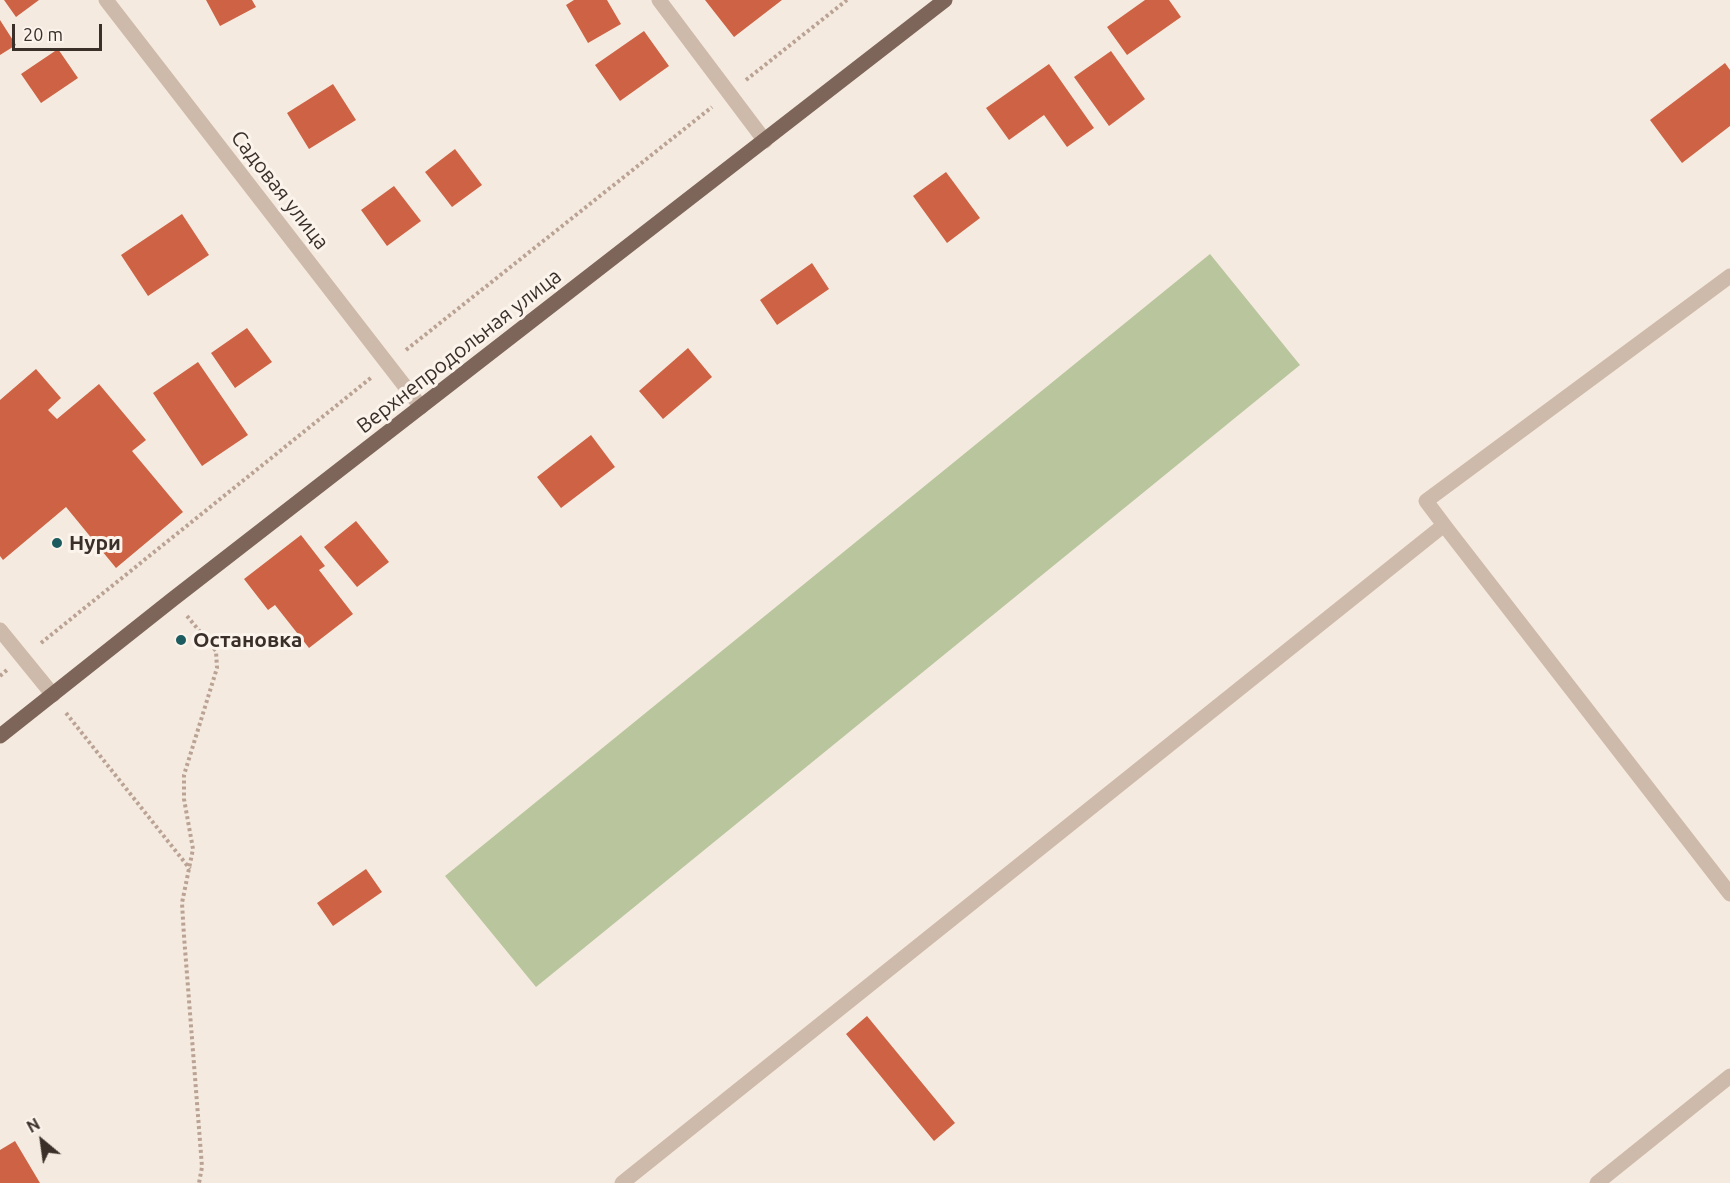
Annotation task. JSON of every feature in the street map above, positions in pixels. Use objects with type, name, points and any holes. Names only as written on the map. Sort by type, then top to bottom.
[{"type":"main road","name":"Верхнепродольная улица","points":[[0,736],[945,0]]},
{"type":"street","name":"Садовая улица","points":[[106,0],[421,406]]},
{"type":"street","points":[[658,0],[765,141]]},
{"type":"street","points":[[1730,276],[1426,501],[1730,894]]},
{"type":"street","points":[[622,1183],[1444,525]]},
{"type":"street","points":[[0,630],[52,696]]},
{"type":"street","points":[[1598,1183],[1730,1076]]},
{"type":"path","points":[[22,658],[847,0]]},
{"type":"path","points":[[173,599],[216,651],[217,668],[184,775],[184,799],[193,849],[182,903],[201,1167],[199,1183]]},
{"type":"path","points":[[52,696],[190,870]]},
{"type":"green space","points":[[1210,254],[1300,365],[536,987],[445,876]]},
{"type":"building","points":[[4,0],[39,0],[16,17]]},
{"type":"building","points":[[206,0],[252,0],[256,7],[220,26]]},
{"type":"building","points":[[574,0],[607,0],[621,24],[588,43],[566,5]]},
{"type":"building","points":[[705,0],[782,0],[734,37]]},
{"type":"building","points":[[1145,0],[1169,0],[1181,17],[1127,55],[1107,27]]},
{"type":"building","points":[[0,20],[16,45],[0,55]]},
{"type":"building","points":[[644,31],[669,66],[620,101],[595,65]]},
{"type":"building","points":[[58,49],[78,78],[41,103],[21,74]]},
{"type":"building","points":[[1111,51],[1145,99],[1109,126],[1074,77]]},
{"type":"building","points":[[1725,63],[1730,70],[1730,126],[1682,163],[1650,120]]},
{"type":"building","points":[[1049,64],[1094,128],[1067,147],[1044,115],[1009,140],[986,108]]},
{"type":"building","points":[[333,84],[356,120],[309,149],[287,113]]},
{"type":"building","points":[[455,149],[482,185],[452,207],[425,172]]},
{"type":"building","points":[[946,172],[980,218],[947,243],[913,196]]},
{"type":"building","points":[[394,186],[421,221],[387,246],[361,210]]},
{"type":"building","points":[[182,214],[209,255],[148,296],[121,255]]},
{"type":"building","points":[[812,263],[829,289],[777,325],[760,300]]},
{"type":"building","points":[[247,328],[272,362],[235,388],[211,353]]},
{"type":"building","points":[[688,348],[712,377],[663,419],[639,391]]},
{"type":"building","points":[[198,362],[248,435],[202,466],[153,393]]},
{"type":"building","points":[[36,369],[61,398],[48,410],[57,419],[99,384],[146,440],[132,451],[183,512],[116,568],[66,507],[3,560],[0,556],[0,400]]},
{"type":"building","points":[[591,435],[615,467],[561,508],[537,477]]},
{"type":"building","points":[[356,521],[389,562],[357,587],[324,547]]},
{"type":"building","points":[[301,535],[325,566],[319,570],[353,614],[309,648],[275,605],[268,610],[244,579]]},
{"type":"building","points":[[366,869],[382,892],[333,926],[317,903]]},
{"type":"building","points":[[867,1016],[955,1123],[934,1141],[846,1034]]},
{"type":"building","points":[[15,1141],[40,1183],[0,1183],[0,1150]]},
{"type":"place","name":"Нури","points":[[57,543]]},
{"type":"place","name":"Остановка","points":[[181,640]]}]
